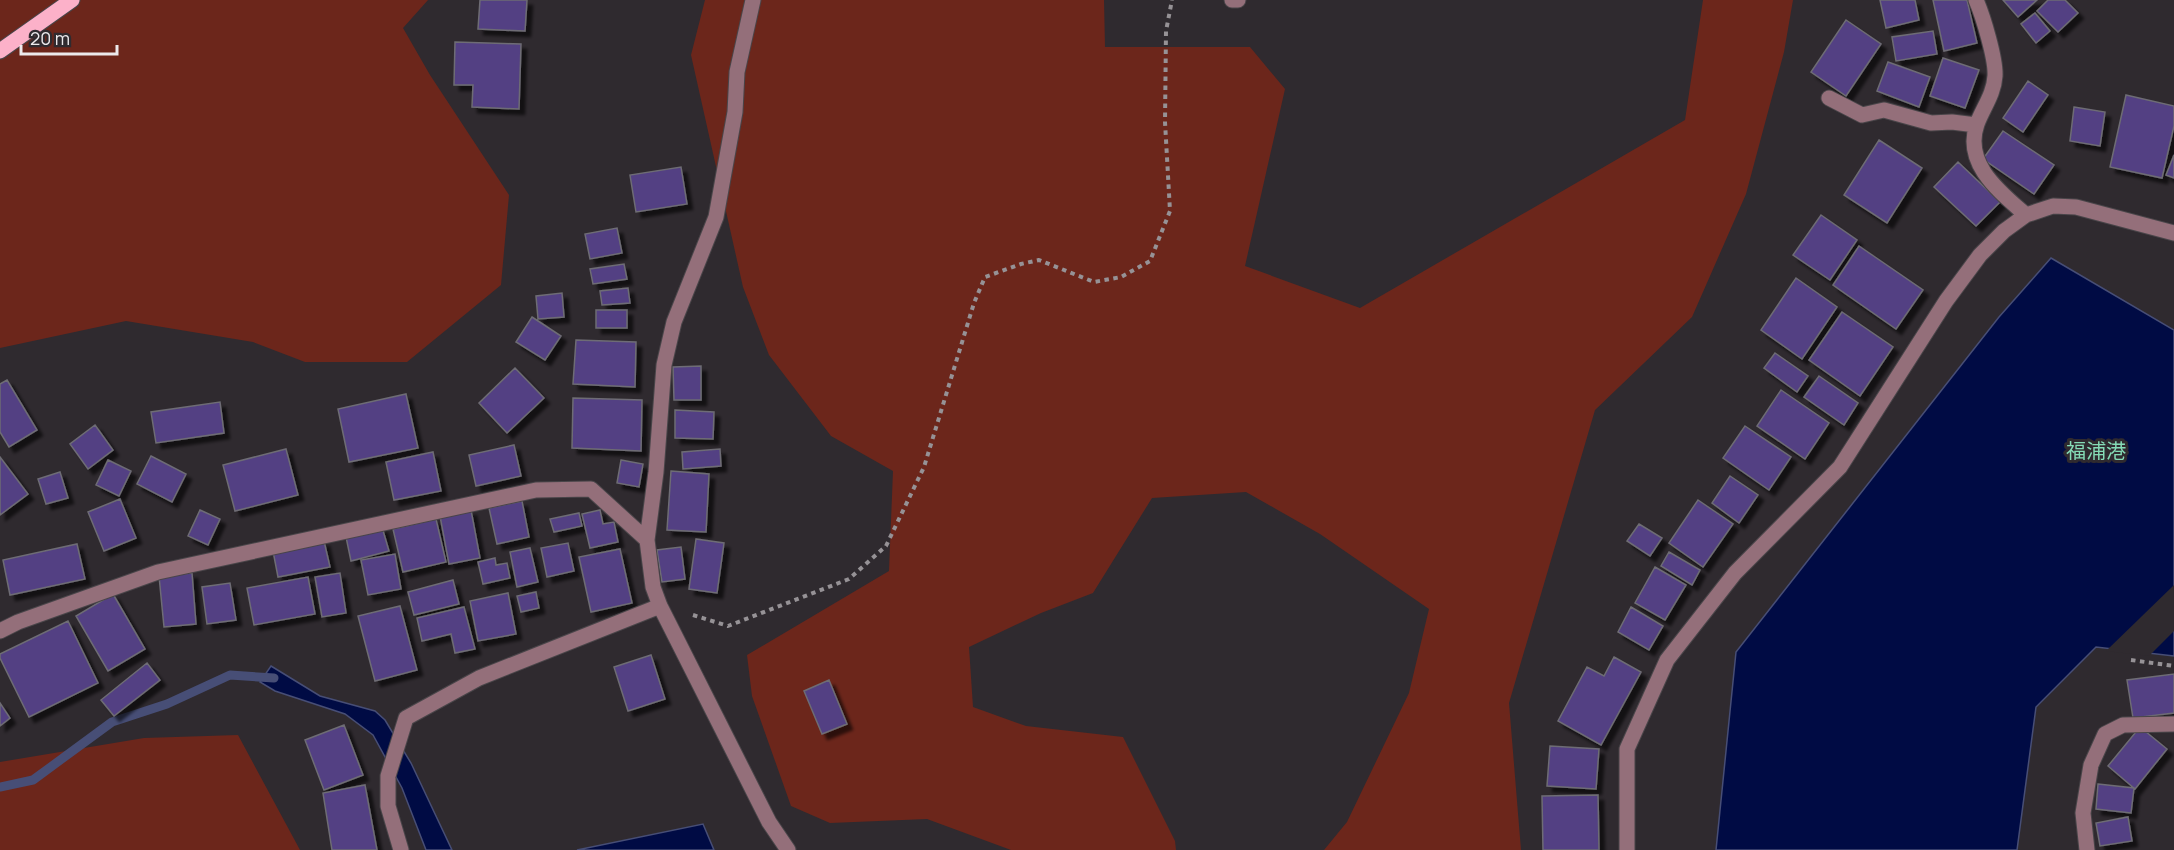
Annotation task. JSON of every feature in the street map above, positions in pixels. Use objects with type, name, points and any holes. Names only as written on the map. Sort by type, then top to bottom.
[{"type":"main road","points":[[0,51],[72,0]]},
{"type":"street","points":[[753,0],[737,72],[735,112],[716,217],[674,322],[664,365],[656,472],[647,540],[653,587],[660,606],[770,822],[788,850]]},
{"type":"street","points":[[1232,0],[1238,0]]},
{"type":"street","points":[[1976,0],[1983,17],[1995,74],[1993,88],[1976,125],[1975,154],[1982,172],[2026,215]]},
{"type":"street","points":[[1829,98],[1862,115],[1884,110],[1930,123],[1952,122],[1976,125]]},
{"type":"street","points":[[1627,850],[1627,749],[1667,660],[1735,573],[1839,467],[1946,301],[1973,264],[2004,231],[2026,215],[2053,206],[2076,207],[2174,233]]},
{"type":"street","points":[[0,631],[158,572],[536,490],[591,489],[647,540]]},
{"type":"street","points":[[401,850],[388,806],[388,776],[406,717],[479,678],[660,606]]},
{"type":"street","points":[[2087,850],[2083,813],[2091,765],[2105,734],[2123,725],[2174,724]]},
{"type":"path","points":[[660,606],[728,626],[849,579],[886,546],[924,467],[974,303],[985,277],[1040,260],[1094,282],[1121,277],[1150,261],[1170,210],[1165,122],[1166,31],[1172,0]]},
{"type":"path","points":[[2131,660],[2174,666]]},
{"type":"shaded area","points":[[0,0],[428,0],[403,28],[430,75],[509,195],[501,285],[407,362],[305,362],[253,342],[126,321],[0,348]]},
{"type":"shaded area","points":[[705,0],[1104,0],[1105,47],[1250,47],[1285,89],[1245,266],[1360,308],[1685,120],[1703,0],[1793,0],[1784,52],[1746,194],[1692,317],[1595,410],[1509,703],[1521,850],[1324,850],[1347,822],[1409,693],[1429,609],[1320,534],[1246,492],[1152,498],[1093,593],[1041,613],[969,647],[973,707],[1026,726],[1123,737],[1175,841],[1176,850],[1011,850],[927,819],[830,823],[791,806],[752,696],[747,655],[889,571],[893,471],[831,436],[769,355],[743,287],[691,55]]},
{"type":"shaded area","points":[[2051,258],[2174,330],[2174,656],[2096,647],[2036,707],[2017,850],[1716,850],[1736,652],[1999,317]]},
{"type":"shaded area","points":[[271,666],[320,696],[375,711],[385,720],[411,763],[452,850],[426,850],[402,788],[373,735],[345,714],[275,691],[260,682]]},
{"type":"shaded area","points":[[238,735],[300,850],[0,850],[0,762],[144,738]]},
{"type":"shaded area","points":[[703,824],[714,850],[577,850]]},
{"type":"pier","points":[[2174,585],[2174,631],[2149,656],[2106,651]]},
{"type":"building","points":[[480,0],[527,0],[525,31],[478,29]]},
{"type":"building","points":[[1880,0],[1915,0],[1919,20],[1886,28]]},
{"type":"building","points":[[1933,0],[1967,0],[1977,43],[1944,51]]},
{"type":"building","points":[[2003,0],[2037,0],[2018,17]]},
{"type":"building","points":[[2048,0],[2065,0],[2078,13],[2058,32],[2037,11]]},
{"type":"building","points":[[2035,13],[2050,31],[2036,43],[2021,24]]},
{"type":"building","points":[[1846,20],[1881,44],[1846,96],[1811,72]]},
{"type":"building","points":[[1933,31],[1937,54],[1896,61],[1892,37]]},
{"type":"building","points":[[455,42],[521,44],[519,109],[472,107],[473,85],[454,85]]},
{"type":"building","points":[[1943,58],[1979,70],[1965,108],[1930,96]]},
{"type":"building","points":[[1888,62],[1930,77],[1919,107],[1877,91]]},
{"type":"building","points":[[2028,81],[2048,95],[2023,132],[2003,118]]},
{"type":"building","points":[[2126,95],[2174,106],[2174,126],[2162,178],[2110,167]]},
{"type":"building","points":[[2074,107],[2105,112],[2100,146],[2070,141]]},
{"type":"building","points":[[2003,131],[2054,165],[2034,194],[1983,159]]},
{"type":"building","points":[[1879,140],[1922,168],[1887,223],[1844,195]]},
{"type":"building","points":[[2174,155],[2174,178],[2166,175]]},
{"type":"building","points":[[1958,162],[2000,202],[1976,226],[1934,187]]},
{"type":"building","points":[[681,167],[687,204],[636,212],[630,175]]},
{"type":"building","points":[[1821,215],[1857,240],[1830,280],[1793,255]]},
{"type":"building","points":[[617,228],[622,253],[590,259],[585,234]]},
{"type":"building","points":[[1859,246],[1923,290],[1896,329],[1833,285]]},
{"type":"building","points":[[624,264],[627,279],[593,284],[590,269]]},
{"type":"building","points":[[1796,278],[1837,307],[1802,359],[1761,330]]},
{"type":"building","points":[[628,288],[630,303],[602,305],[600,291]]},
{"type":"building","points":[[562,293],[564,317],[538,319],[536,296]]},
{"type":"building","points":[[596,310],[627,310],[627,328],[596,328]]},
{"type":"building","points":[[1842,312],[1893,347],[1860,396],[1809,360]]},
{"type":"building","points":[[532,317],[561,336],[545,360],[516,342]]},
{"type":"building","points":[[576,340],[636,342],[635,387],[573,384]]},
{"type":"building","points":[[1775,353],[1808,376],[1797,392],[1764,368]]},
{"type":"building","points":[[701,366],[701,400],[674,400],[673,367]]},
{"type":"building","points":[[515,368],[544,398],[507,433],[479,403]]},
{"type":"building","points":[[1819,376],[1858,403],[1844,425],[1804,397]]},
{"type":"building","points":[[7,380],[37,430],[9,447],[0,432],[0,384]]},
{"type":"building","points":[[1781,390],[1829,423],[1805,459],[1757,426]]},
{"type":"building","points":[[406,394],[418,448],[349,462],[338,409]]},
{"type":"building","points":[[573,398],[642,400],[641,451],[572,448]]},
{"type":"building","points":[[220,402],[224,433],[156,443],[151,412]]},
{"type":"building","points":[[675,410],[714,412],[713,439],[675,438]]},
{"type":"building","points":[[95,425],[113,450],[88,469],[70,444]]},
{"type":"building","points":[[1745,426],[1791,457],[1769,490],[1723,458]]},
{"type":"building","points":[[514,445],[521,476],[476,486],[469,455]]},
{"type":"building","points":[[286,449],[298,495],[235,511],[223,465]]},
{"type":"building","points":[[720,449],[721,466],[683,469],[682,452]]},
{"type":"building","points":[[433,452],[441,491],[394,500],[386,462]]},
{"type":"building","points":[[151,456],[186,474],[172,502],[137,484]]},
{"type":"building","points":[[0,457],[28,494],[0,515]]},
{"type":"building","points":[[108,460],[131,471],[119,496],[96,485]]},
{"type":"building","points":[[621,460],[643,464],[639,487],[617,483]]},
{"type":"building","points":[[671,471],[709,474],[706,532],[667,530]]},
{"type":"building","points":[[60,472],[68,498],[46,504],[38,479]]},
{"type":"building","points":[[1730,476],[1758,495],[1739,523],[1712,503]]},
{"type":"building","points":[[120,499],[136,538],[104,551],[88,512]]},
{"type":"building","points":[[1698,500],[1733,524],[1703,567],[1669,543]]},
{"type":"building","points":[[522,501],[529,537],[497,544],[489,508]]},
{"type":"building","points":[[200,510],[220,519],[208,545],[188,536]]},
{"type":"building","points":[[471,510],[480,558],[449,564],[440,516]]},
{"type":"building","points":[[600,510],[603,524],[614,522],[618,542],[590,548],[582,514]]},
{"type":"building","points":[[579,513],[582,526],[554,532],[550,519]]},
{"type":"building","points":[[436,519],[446,562],[403,572],[393,529]]},
{"type":"building","points":[[1639,524],[1662,538],[1650,556],[1627,541]]},
{"type":"building","points":[[382,527],[389,551],[351,561],[346,537]]},
{"type":"building","points":[[696,539],[724,543],[717,593],[689,589]]},
{"type":"building","points":[[324,541],[330,567],[278,577],[273,551]]},
{"type":"building","points":[[568,543],[574,571],[547,577],[541,548]]},
{"type":"building","points":[[77,544],[85,579],[10,595],[3,560]]},
{"type":"building","points":[[681,547],[685,579],[662,582],[657,550]]},
{"type":"building","points":[[530,548],[538,582],[517,587],[510,552]]},
{"type":"building","points":[[620,549],[632,603],[591,612],[579,557]]},
{"type":"building","points":[[1669,552],[1700,570],[1692,585],[1661,566]]},
{"type":"building","points":[[395,554],[401,589],[368,595],[361,560]]},
{"type":"building","points":[[495,558],[496,565],[507,563],[510,578],[483,584],[478,562]]},
{"type":"building","points":[[1655,567],[1686,585],[1665,620],[1635,603]]},
{"type":"building","points":[[192,573],[196,624],[164,627],[159,576]]},
{"type":"building","points":[[340,573],[346,613],[322,617],[315,577]]},
{"type":"building","points":[[308,577],[315,614],[254,625],[247,588]]},
{"type":"building","points":[[453,580],[459,604],[414,615],[408,592]]},
{"type":"building","points":[[230,583],[236,620],[207,624],[202,587]]},
{"type":"building","points":[[536,592],[539,608],[521,612],[517,596]]},
{"type":"building","points":[[508,593],[516,634],[478,641],[470,601]]},
{"type":"building","points":[[113,594],[145,649],[108,671],[76,616]]},
{"type":"building","points":[[400,606],[417,670],[375,681],[358,616]]},
{"type":"building","points":[[464,607],[475,649],[455,653],[451,634],[422,641],[417,618]]},
{"type":"building","points":[[1631,607],[1663,626],[1649,650],[1618,632]]},
{"type":"building","points":[[68,621],[98,683],[29,717],[0,654]]},
{"type":"building","points":[[651,655],[665,699],[628,711],[614,667]]},
{"type":"building","points":[[1614,657],[1641,672],[1601,745],[1558,721],[1587,667],[1604,676]]},
{"type":"building","points":[[147,663],[160,680],[114,716],[101,700]]},
{"type":"building","points":[[2174,674],[2174,713],[2133,718],[2127,680]]},
{"type":"building","points":[[829,680],[847,724],[822,734],[804,691]]},
{"type":"building","points":[[0,703],[10,718],[0,726]]},
{"type":"building","points":[[344,725],[363,775],[324,790],[305,740]]},
{"type":"building","points":[[2140,727],[2167,749],[2135,789],[2108,766]]},
{"type":"building","points":[[1550,746],[1599,749],[1596,789],[1547,786]]},
{"type":"building","points":[[2098,784],[2134,788],[2131,813],[2096,809]]},
{"type":"building","points":[[365,785],[377,850],[332,850],[323,793]]},
{"type":"building","points":[[1598,795],[1599,850],[1543,850],[1542,796]]},
{"type":"building","points":[[2128,817],[2132,841],[2100,846],[2096,823]]},
{"type":"waterway","points":[[0,787],[33,780],[112,722],[167,704],[230,675],[274,678]]},
{"type":"district","name":"福浦港","points":[[2096,451]]}]
